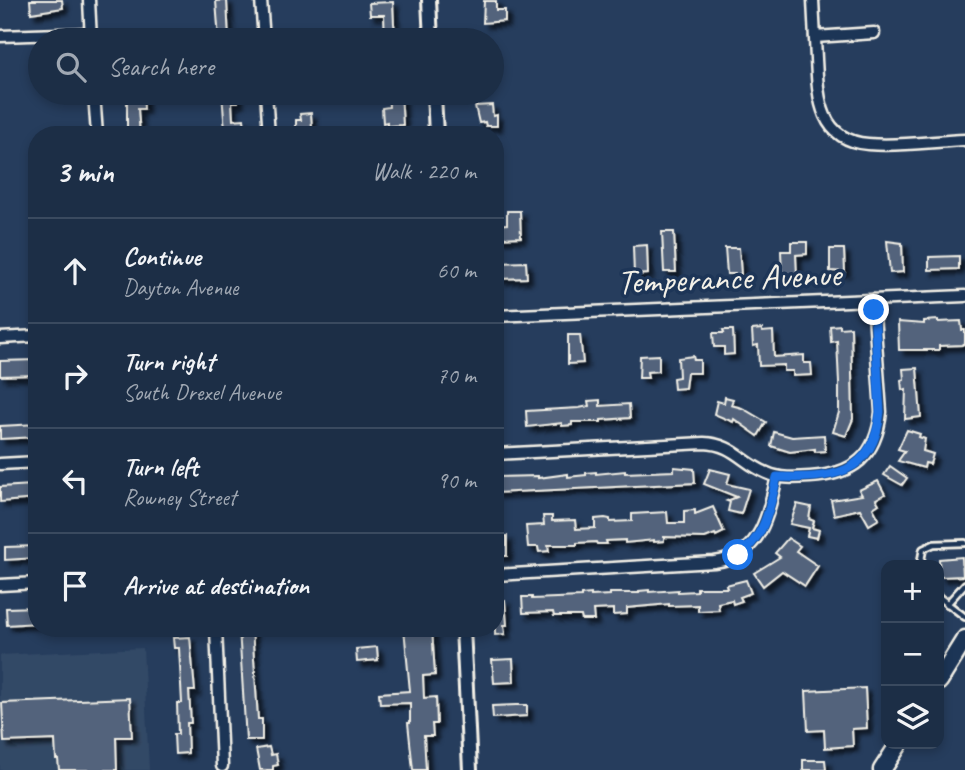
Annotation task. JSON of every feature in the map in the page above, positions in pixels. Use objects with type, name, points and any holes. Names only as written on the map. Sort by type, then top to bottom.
[{"type":"main road","points":[[944,673],[965,639]]},
{"type":"main road","points":[[882,770],[896,749]]},
{"type":"street","points":[[89,0],[91,28]]},
{"type":"street","points":[[261,0],[263,28]]},
{"type":"street","points":[[429,0],[430,28]]},
{"type":"street","points":[[813,0],[819,104],[827,121],[840,134],[855,142],[872,145],[965,140]]},
{"type":"street","points":[[815,37],[874,33]]},
{"type":"street","points":[[0,36],[28,36]]},
{"type":"street","points":[[95,105],[96,126]]},
{"type":"street","points":[[267,105],[268,126]]},
{"type":"street","points":[[434,105],[435,126]]},
{"type":"street","name":"Temperance Avenue","points":[[504,316],[965,296]]},
{"type":"street","points":[[504,454],[714,443],[731,449],[751,464],[777,477],[831,476],[846,471],[872,447],[880,422],[873,300]]},
{"type":"street","points":[[0,338],[28,336]]},
{"type":"street","points":[[0,464],[28,462]]},
{"type":"street","points":[[504,574],[729,559],[747,549],[760,533],[777,477]]},
{"type":"street","points":[[0,585],[28,583]]},
{"type":"street","points":[[216,637],[222,766]]},
{"type":"street","points":[[463,637],[470,770]]},
{"type":"lane","points":[[921,560],[923,549],[934,544],[965,542]]},
{"type":"lane","points":[[947,604],[965,584]]},
{"type":"lane","points":[[944,601],[965,617]]},
{"type":"shaded area","points":[[143,648],[149,770],[0,770],[0,655]]},
{"type":"building","points":[[30,0],[62,0],[63,8],[31,13]]},
{"type":"building","points":[[227,0],[228,28],[218,28],[216,1]]},
{"type":"building","points":[[484,1],[496,1],[496,10],[505,10],[505,21],[483,23]]},
{"type":"building","points":[[393,2],[395,28],[385,28],[384,15],[370,15],[369,3]]},
{"type":"building","points":[[127,105],[144,105],[144,109],[138,109],[139,126],[127,126]]},
{"type":"building","points":[[223,105],[232,105],[233,120],[244,119],[245,126],[225,126]]},
{"type":"building","points":[[402,105],[403,125],[387,126],[387,122],[383,123],[382,108]]},
{"type":"building","points":[[492,105],[493,116],[497,115],[497,126],[479,123],[475,106]]},
{"type":"building","points":[[311,113],[312,126],[296,126],[296,120],[301,120],[300,114]]},
{"type":"building","points":[[507,211],[520,211],[521,237],[504,238],[504,224],[507,224]]},
{"type":"building","points":[[662,232],[674,232],[676,272],[664,272]]},
{"type":"building","points":[[887,241],[902,243],[903,272],[890,273]]},
{"type":"building","points":[[791,242],[807,242],[807,254],[796,255],[797,275],[782,275],[781,251],[791,251]]},
{"type":"building","points":[[647,245],[648,274],[634,275],[633,246]]},
{"type":"building","points":[[725,248],[739,248],[741,274],[727,274]]},
{"type":"building","points":[[830,249],[844,249],[845,272],[830,271]]},
{"type":"building","points":[[959,256],[959,269],[929,270],[929,257]]},
{"type":"building","points":[[526,262],[527,278],[504,279],[504,263]]},
{"type":"building","points":[[924,321],[961,321],[962,330],[965,330],[965,343],[939,346],[939,350],[899,350],[898,322],[924,324]]},
{"type":"building","points":[[840,325],[840,328],[851,327],[853,419],[846,436],[833,432],[839,412],[839,383],[837,341],[831,342],[830,326]]},
{"type":"building","points":[[762,329],[762,332],[773,331],[774,357],[804,355],[804,363],[811,363],[812,375],[793,376],[793,371],[784,371],[784,365],[759,366],[758,345],[753,346],[752,330]]},
{"type":"building","points":[[723,330],[733,330],[734,354],[724,355],[724,347],[714,347],[713,333],[724,333]]},
{"type":"building","points":[[568,335],[580,335],[583,363],[568,364]]},
{"type":"building","points":[[659,355],[659,371],[647,372],[648,378],[639,378],[640,356]]},
{"type":"building","points":[[693,356],[694,360],[700,360],[700,373],[687,373],[685,388],[674,389],[673,378],[679,377],[678,358]]},
{"type":"building","points":[[28,360],[28,375],[0,376],[0,361]]},
{"type":"building","points":[[917,368],[921,417],[905,419],[906,389],[902,390],[901,380],[904,379],[903,369]]},
{"type":"building","points":[[725,397],[733,399],[731,405],[742,408],[766,422],[758,436],[734,419],[733,422],[714,414],[717,401],[724,403]]},
{"type":"building","points":[[600,400],[600,406],[629,404],[630,418],[527,427],[526,411],[579,408],[589,406],[588,401]]},
{"type":"building","points":[[28,424],[28,437],[0,439],[0,426]]},
{"type":"building","points":[[907,430],[920,434],[919,437],[925,439],[923,451],[933,454],[930,464],[925,463],[924,468],[898,461],[905,451],[898,449]]},
{"type":"building","points":[[774,432],[792,437],[824,435],[825,451],[815,452],[815,449],[790,452],[771,446]]},
{"type":"building","points":[[890,466],[907,478],[902,485],[884,475]]},
{"type":"building","points":[[674,467],[694,469],[695,483],[504,493],[504,477],[538,478],[568,474],[568,477],[596,472],[674,471]]},
{"type":"building","points":[[710,469],[730,474],[727,484],[749,489],[741,514],[728,511],[730,502],[727,501],[737,497],[704,484]]},
{"type":"building","points":[[878,481],[885,494],[876,499],[879,504],[873,508],[879,519],[869,525],[860,509],[834,515],[831,500],[862,495],[859,490]]},
{"type":"building","points":[[28,485],[28,500],[0,502],[0,487]]},
{"type":"building","points":[[797,504],[811,507],[809,519],[814,521],[812,528],[819,530],[817,538],[807,536],[809,528],[790,524]]},
{"type":"building","points":[[713,507],[724,532],[716,536],[664,537],[664,541],[654,542],[625,543],[625,540],[606,541],[607,544],[596,542],[548,545],[549,551],[539,552],[538,547],[528,547],[526,526],[544,525],[543,516],[552,516],[552,521],[575,520],[576,529],[595,528],[595,519],[610,519],[610,522],[632,521],[632,514],[667,512],[668,523],[684,523],[684,511],[695,510],[695,514]]},
{"type":"building","points":[[504,536],[507,536],[507,556],[504,556]]},
{"type":"building","points":[[788,538],[800,546],[796,551],[818,566],[805,586],[782,571],[763,586],[754,573],[780,557],[775,553]]},
{"type":"building","points":[[28,546],[28,559],[5,560],[5,547]]},
{"type":"building","points":[[962,557],[963,576],[944,577],[944,560],[939,559]]},
{"type":"building","points":[[746,580],[751,593],[740,597],[742,601],[733,604],[732,600],[718,603],[719,610],[698,611],[698,605],[669,604],[627,608],[627,614],[613,615],[613,609],[593,610],[594,620],[582,620],[581,616],[554,616],[553,612],[523,613],[522,597],[581,597],[649,590],[697,591],[697,588],[727,588],[726,585]]},
{"type":"building","points":[[505,600],[507,625],[504,625]]},
{"type":"building","points":[[28,607],[28,624],[7,625],[6,608]]},
{"type":"building","points":[[190,637],[195,691],[189,691],[191,723],[187,723],[188,753],[175,754],[174,734],[178,734],[177,703],[182,703],[179,648],[174,648],[173,638]]},
{"type":"building","points":[[240,637],[253,637],[262,740],[246,740]]},
{"type":"building","points":[[405,637],[433,637],[435,675],[423,676],[424,698],[436,697],[437,724],[432,724],[433,736],[424,736],[426,770],[413,770],[408,723],[410,703],[380,704],[379,693],[410,691]]},
{"type":"building","points":[[377,647],[378,660],[357,662],[356,649]]},
{"type":"building","points":[[513,659],[514,682],[494,683],[492,660]]},
{"type":"building","points":[[865,688],[867,728],[852,729],[853,746],[825,748],[824,730],[808,731],[806,691]]},
{"type":"building","points":[[130,698],[132,737],[116,737],[117,770],[59,770],[55,740],[4,742],[2,703]]},
{"type":"building","points":[[527,705],[527,716],[493,718],[492,706]]},
{"type":"building","points":[[269,747],[271,755],[276,754],[278,765],[273,766],[273,770],[260,770],[256,749]]},
{"type":"building","points":[[803,760],[825,760],[826,770],[803,770]]},
{"type":"route","points":[[738,555],[760,533],[777,477],[804,478],[839,474],[852,468],[872,447],[879,427],[880,412],[874,310]]}]
